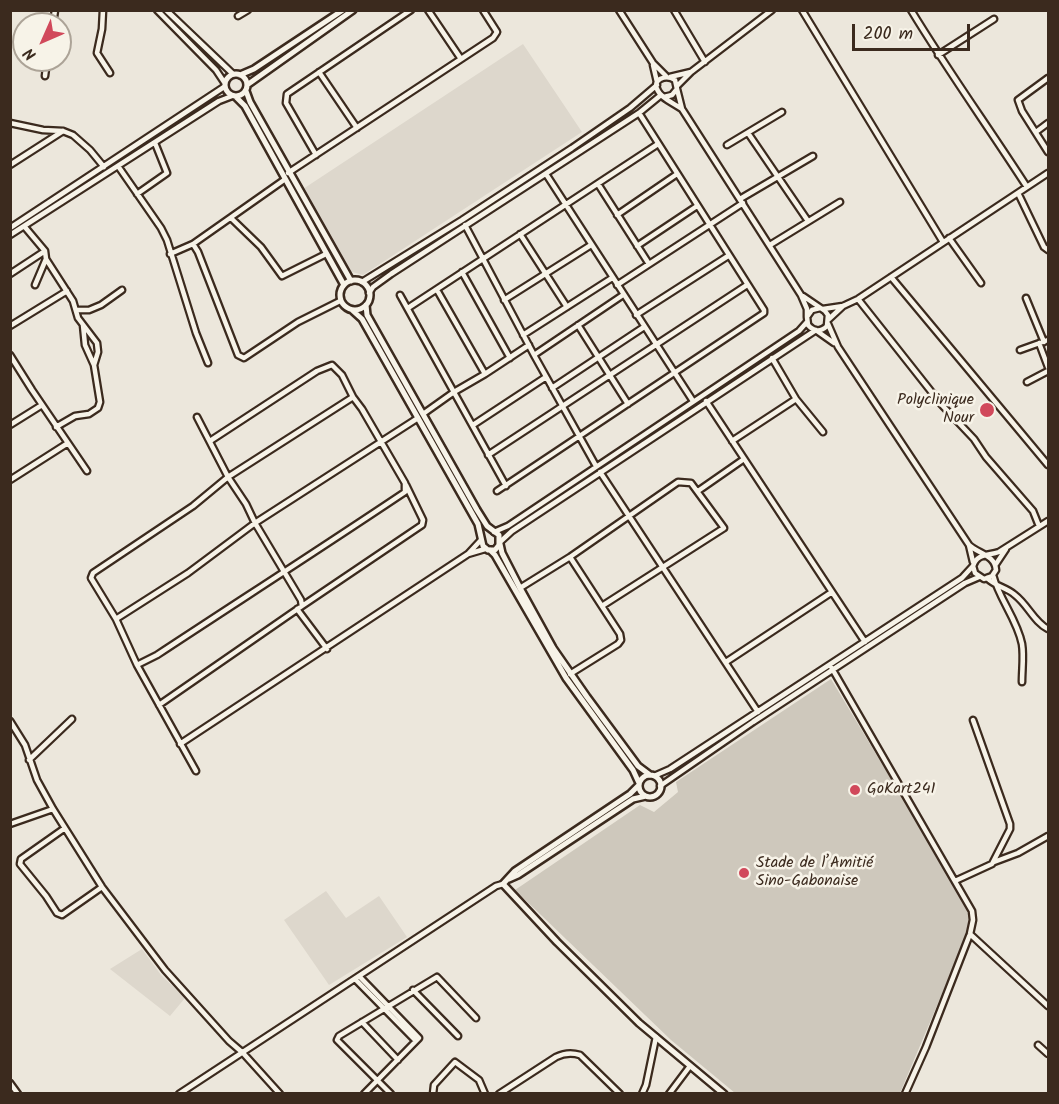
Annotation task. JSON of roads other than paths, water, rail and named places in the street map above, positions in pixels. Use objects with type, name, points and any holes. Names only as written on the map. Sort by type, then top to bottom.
[{"type":"main road","points":[[343,10],[254,69],[228,77],[224,85],[226,93],[245,106],[344,285]]},
{"type":"main road","points":[[234,97],[242,95],[247,88],[352,10]]},
{"type":"main road","points":[[236,74],[245,79],[250,102],[351,281]]},
{"type":"main road","points":[[508,879],[518,875],[633,799],[656,794],[660,786],[658,780],[638,766],[570,674],[502,554],[499,536],[493,532],[477,510],[420,416],[362,319],[340,301],[340,292],[344,285],[351,281],[362,282],[369,293],[366,305],[367,315],[420,416],[478,524],[481,539],[566,678],[633,770],[641,792],[646,796]]},
{"type":"main road","points":[[352,310],[366,305]]},
{"type":"main road","points":[[481,539],[485,533],[493,532]]},
{"type":"main road","points":[[488,549],[497,548],[500,543]]},
{"type":"main road","points":[[652,775],[644,777],[630,794],[515,871],[503,884],[589,975],[656,1037],[724,1094]]},
{"type":"street","points":[[103,10],[97,53],[110,73]]},
{"type":"street","points":[[10,228],[105,167],[224,85],[216,70],[157,10]]},
{"type":"street","points":[[166,10],[236,74]]},
{"type":"street","points":[[238,16],[248,10]]},
{"type":"street","points":[[316,155],[285,98],[287,94],[411,10]]},
{"type":"street","points":[[428,10],[461,59]]},
{"type":"street","points":[[170,254],[193,244],[290,172],[497,35],[483,10]]},
{"type":"street","points":[[619,10],[653,63],[668,77],[675,80],[682,109],[801,295],[807,309],[810,327],[838,347]]},
{"type":"street","points":[[674,10],[705,62]]},
{"type":"street","points":[[369,293],[385,278],[663,96],[672,95],[691,72],[772,10]]},
{"type":"street","points":[[802,10],[943,242]]},
{"type":"street","points":[[911,10],[938,55],[1027,187]]},
{"type":"street","points":[[938,55],[994,19]]},
{"type":"street","points":[[653,63],[657,91],[682,109]]},
{"type":"street","points":[[45,76],[46,72]]},
{"type":"street","points":[[319,72],[357,128]]},
{"type":"street","points":[[362,282],[462,220],[630,108],[661,78],[691,72]]},
{"type":"street","points":[[1048,78],[1018,100],[1022,111],[1048,152]]},
{"type":"street","points":[[10,235],[219,101],[234,97]]},
{"type":"street","points":[[727,145],[782,112]]},
{"type":"street","points":[[497,491],[764,313],[639,113]]},
{"type":"street","points":[[10,123],[43,130],[63,131],[78,139],[105,167]]},
{"type":"street","points":[[1036,132],[1048,123]]},
{"type":"street","points":[[10,165],[63,131]]},
{"type":"street","points":[[748,133],[808,221]]},
{"type":"street","points":[[137,194],[167,173],[154,142]]},
{"type":"street","points":[[408,308],[658,144]]},
{"type":"street","points":[[617,285],[709,225],[741,201],[813,156]]},
{"type":"street","points":[[118,166],[160,228],[208,363]]},
{"type":"street","points":[[493,532],[508,526],[799,331],[812,310],[843,306],[858,299],[1048,173]]},
{"type":"street","points":[[546,174],[693,401]]},
{"type":"street","points":[[617,215],[677,174]]},
{"type":"street","points":[[597,184],[649,264]]},
{"type":"street","points":[[1018,193],[1044,247],[1048,250]]},
{"type":"street","points":[[770,245],[840,202]]},
{"type":"street","points":[[637,246],[697,206]]},
{"type":"street","points":[[231,218],[261,247],[282,276],[326,254]]},
{"type":"street","points":[[462,220],[596,466]]},
{"type":"street","points":[[24,226],[45,251],[46,259],[67,291],[77,310],[78,318],[97,343],[98,352],[94,365]]},
{"type":"street","points":[[520,234],[567,308]]},
{"type":"street","points":[[949,238],[981,283]]},
{"type":"street","points":[[193,244],[225,318],[238,355],[244,358],[305,318],[340,301]]},
{"type":"street","points":[[504,300],[591,245]]},
{"type":"street","points":[[10,274],[45,251]]},
{"type":"street","points":[[636,315],[728,256]]},
{"type":"street","points":[[35,285],[46,259]]},
{"type":"street","points":[[462,272],[510,358]]},
{"type":"street","points":[[891,277],[1048,465]]},
{"type":"street","points":[[524,336],[612,278]]},
{"type":"street","points":[[488,454],[747,285]]},
{"type":"street","points":[[77,310],[89,310],[101,305],[116,292],[122,290]]},
{"type":"street","points":[[437,290],[485,374]]},
{"type":"street","points":[[10,327],[67,291]]},
{"type":"street","points":[[400,295],[506,486]]},
{"type":"street","points":[[534,355],[623,295]]},
{"type":"street","points":[[801,295],[827,313],[838,347],[969,544],[993,560],[996,565]]},
{"type":"street","points":[[1026,298],[1044,342],[1048,369],[1027,382]]},
{"type":"street","points":[[858,299],[941,405],[974,439],[986,457],[1033,511],[1039,526]]},
{"type":"street","points":[[500,543],[512,531],[706,401],[817,330],[823,329],[843,306]]},
{"type":"street","points":[[578,325],[628,404]]},
{"type":"street","points":[[56,427],[75,416],[89,414],[98,408],[100,402],[94,365],[85,345],[83,326]]},
{"type":"street","points":[[552,388],[644,327]]},
{"type":"street","points":[[1020,350],[1044,342]]},
{"type":"street","points":[[116,619],[188,573],[255,523],[529,345]]},
{"type":"street","points":[[10,355],[87,471]]},
{"type":"street","points":[[772,358],[796,399],[823,432]]},
{"type":"street","points":[[159,705],[422,525],[423,520],[405,483],[362,409],[342,375],[332,365],[317,371],[210,441]]},
{"type":"street","points":[[473,425],[546,377]]},
{"type":"street","points":[[196,771],[92,578],[95,570],[193,507],[228,477],[353,397]]},
{"type":"street","points":[[732,441],[796,399]]},
{"type":"street","points":[[706,401],[865,642]]},
{"type":"street","points":[[10,425],[42,405]]},
{"type":"street","points":[[196,417],[228,477],[301,600],[299,608],[327,649]]},
{"type":"street","points":[[10,480],[68,443]]},
{"type":"street","points":[[698,491],[744,459]]},
{"type":"street","points":[[600,472],[758,712]]},
{"type":"street","points":[[520,588],[570,557],[678,482],[691,483],[724,528],[602,606]]},
{"type":"street","points":[[137,665],[156,655],[405,492],[405,483]]},
{"type":"street","points":[[660,786],[865,642],[962,578],[978,557],[999,552],[1048,521]]},
{"type":"street","points":[[180,744],[468,554],[481,539]]},
{"type":"street","points":[[969,544],[974,572],[979,577]]},
{"type":"street","points":[[1009,544],[996,565],[993,575],[996,587],[1015,623],[1022,646],[1022,682]]},
{"type":"street","points":[[468,554],[488,549]]},
{"type":"street","points":[[570,557],[621,634],[618,644],[570,674]]},
{"type":"street","points":[[652,775],[670,769],[965,583],[979,577],[987,578],[993,575]]},
{"type":"street","points":[[987,578],[996,587],[1003,587],[1015,595],[1048,629]]},
{"type":"street","points":[[726,662],[832,592]]},
{"type":"street","points":[[831,667],[972,911],[970,934],[905,1094]]},
{"type":"street","points":[[29,760],[72,719]]},
{"type":"street","points":[[973,720],[1010,824],[1010,829],[994,862]]},
{"type":"street","points":[[10,721],[25,745],[29,760],[53,809],[102,887],[165,970],[228,1041],[243,1053],[280,1094]]},
{"type":"street","points":[[10,824],[53,809]]},
{"type":"street","points":[[64,828],[21,859],[20,864],[57,913],[62,915],[102,887]]},
{"type":"street","points":[[955,881],[1018,853],[1048,836]]},
{"type":"street","points":[[179,1094],[496,886],[503,884]]},
{"type":"street","points":[[970,934],[1048,1006]]},
{"type":"street","points":[[391,1094],[337,1040],[339,1036],[436,977],[476,1018]]},
{"type":"street","points":[[357,978],[418,1038],[364,1094]]},
{"type":"street","points":[[413,990],[458,1036]]},
{"type":"street","points":[[362,1022],[398,1060]]},
{"type":"street","points":[[642,1094],[656,1037]]},
{"type":"street","points":[[1038,1045],[1048,1054]]},
{"type":"street","points":[[499,1094],[556,1057],[574,1053],[580,1055],[620,1094]]},
{"type":"street","points":[[433,1094],[434,1085],[455,1062],[479,1080],[485,1094]]},
{"type":"street","points":[[669,1094],[690,1066]]},
{"type":"street","points":[[10,1083],[18,1094]]},
{"type":"place","name":"Polyclinique Nour","points":[[987,410]]},
{"type":"place","name":"GoKart241","points":[[855,790]]},
{"type":"place","name":"Stade de l’Amitié Sino-Gabonaise","points":[[744,873]]}]
